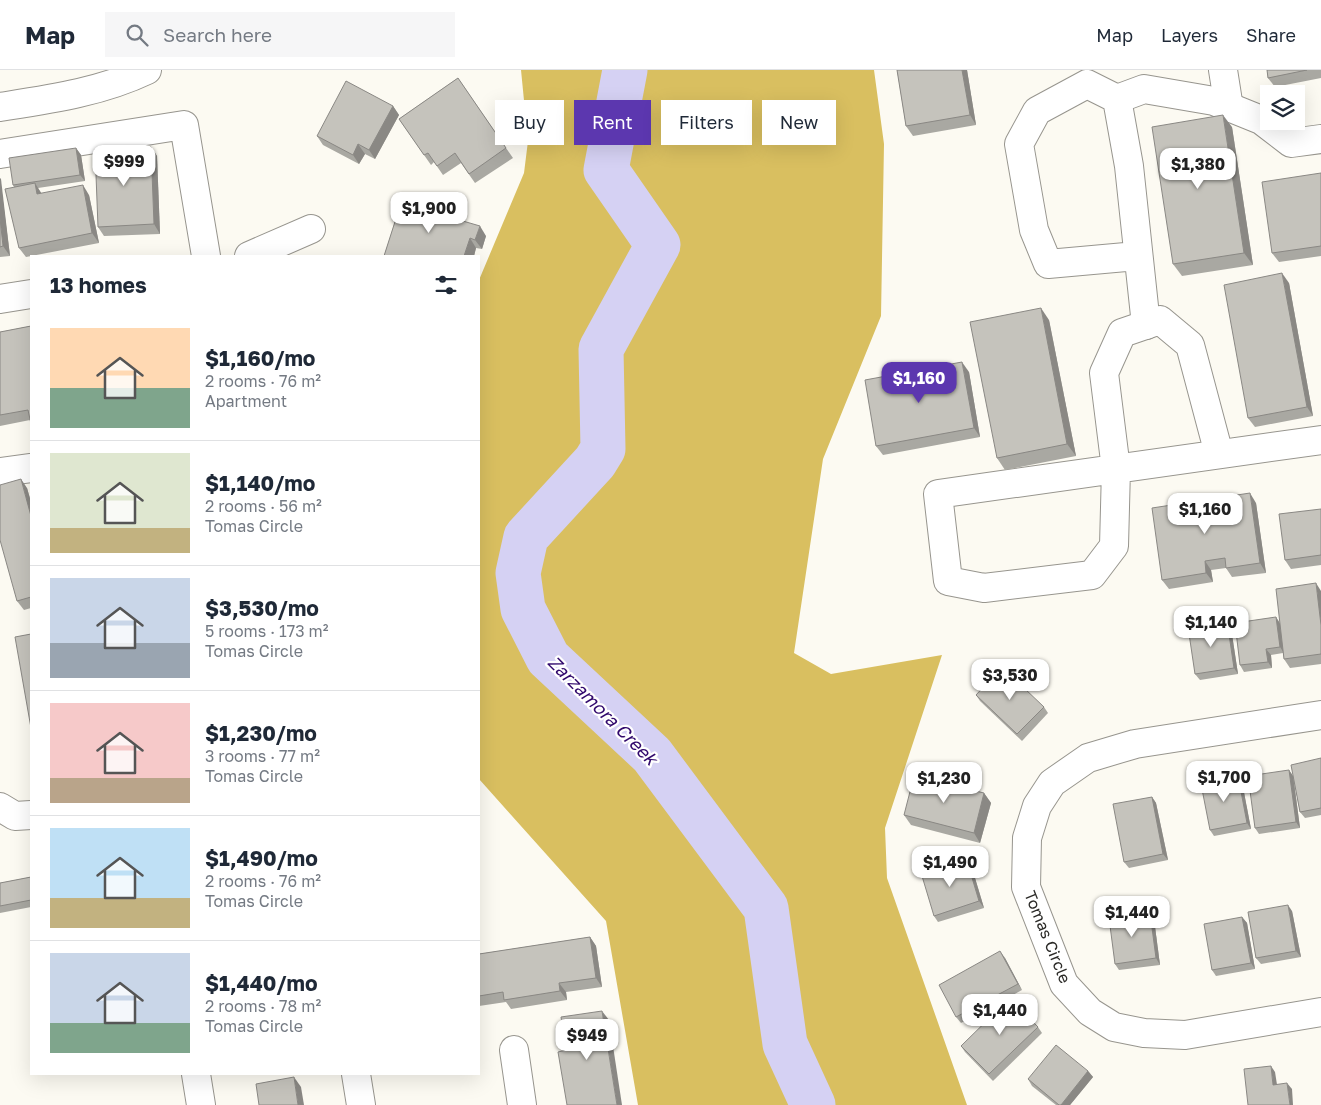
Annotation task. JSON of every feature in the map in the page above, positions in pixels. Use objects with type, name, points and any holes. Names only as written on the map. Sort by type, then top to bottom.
[{"type":"street","points":[[0,107],[73,95],[122,82],[147,70]]},
{"type":"street","points":[[1223,70],[1229,108]]},
{"type":"street","points":[[1118,98],[1143,80],[1214,102],[1261,120],[1292,143],[1321,140]]},
{"type":"street","points":[[1118,98],[1087,84],[1037,111],[1019,144],[1034,230],[1048,264],[1137,256]]},
{"type":"street","points":[[1118,98],[1128,166],[1146,325]]},
{"type":"street","points":[[0,154],[184,125],[206,255]]},
{"type":"street","points":[[251,255],[311,229]]},
{"type":"street","points":[[0,299],[30,294]]},
{"type":"street","points":[[1219,454],[1190,345],[1160,320],[1122,332],[1104,373],[1116,469],[1114,546],[1092,575],[984,588],[948,581],[938,494],[1116,469],[1219,454],[1321,440]]},
{"type":"street","points":[[0,472],[30,468]]},
{"type":"street","name":"Tomas Circle","points":[[1321,715],[1135,744],[1088,758],[1052,783],[1037,806],[1027,838],[1026,887],[1064,984],[1090,1012],[1114,1027],[1144,1033],[1185,1035],[1321,1012]]},
{"type":"street","points":[[514,1050],[522,1105]]},
{"type":"street","points":[[196,1075],[201,1105]]},
{"type":"street","points":[[356,1075],[361,1105]]},
{"type":"shaded area","points":[[521,70],[874,70],[884,144],[881,316],[823,459],[794,653],[831,674],[942,655],[885,828],[887,878],[967,1105],[638,1105],[606,921],[480,780],[480,278],[524,173],[528,145],[564,145],[564,100],[524,100]]},
{"type":"building","points":[[897,70],[962,70],[970,115],[906,126]]},
{"type":"building","points":[[1267,70],[1307,70],[1268,78]]},
{"type":"building","points":[[458,78],[495,132],[495,145],[504,145],[506,148],[469,174],[455,153],[437,166],[428,153],[424,155],[399,119]]},
{"type":"building","points":[[346,81],[393,106],[369,150],[358,144],[353,155],[317,136]]},
{"type":"building","points":[[1223,115],[1244,253],[1173,264],[1152,127]]},
{"type":"building","points":[[151,147],[154,224],[98,227],[95,149]]},
{"type":"building","points":[[76,148],[80,175],[13,185],[9,158]]},
{"type":"building","points":[[1321,173],[1321,246],[1272,253],[1262,182]]},
{"type":"building","points":[[35,183],[37,194],[83,185],[92,233],[19,248],[5,189]]},
{"type":"building","points":[[401,203],[480,226],[475,240],[470,238],[464,255],[384,255]]},
{"type":"building","points":[[0,218],[3,246],[0,247]]},
{"type":"building","points":[[1282,273],[1307,407],[1248,418],[1224,285]]},
{"type":"building","points":[[1041,308],[1067,444],[997,458],[970,322]]},
{"type":"building","points":[[30,326],[30,419],[28,410],[0,415],[0,332]]},
{"type":"building","points":[[962,362],[974,428],[876,446],[865,380]]},
{"type":"building","points":[[21,479],[30,512],[30,597],[17,601],[0,540],[0,485]]},
{"type":"building","points":[[1250,493],[1260,563],[1226,568],[1225,558],[1205,561],[1206,573],[1162,580],[1152,508]]},
{"type":"building","points":[[1321,509],[1321,555],[1285,560],[1279,514]]},
{"type":"building","points":[[1316,583],[1321,625],[1321,654],[1284,659],[1276,589]]},
{"type":"building","points":[[1276,617],[1280,647],[1266,649],[1268,662],[1240,665],[1235,623]]},
{"type":"building","points":[[1227,621],[1234,668],[1195,674],[1188,627]]},
{"type":"building","points":[[30,634],[30,722],[15,637]]},
{"type":"building","points":[[1002,667],[1044,707],[1017,734],[976,695]]},
{"type":"building","points":[[1321,758],[1321,808],[1300,812],[1291,765]]},
{"type":"building","points":[[1289,770],[1296,822],[1255,828],[1248,776]]},
{"type":"building","points":[[914,776],[984,793],[974,833],[904,815]]},
{"type":"building","points":[[1238,776],[1247,823],[1210,830],[1201,784]]},
{"type":"building","points":[[1152,797],[1163,854],[1124,862],[1113,804]]},
{"type":"building","points":[[967,861],[979,901],[934,916],[922,876]]},
{"type":"building","points":[[30,877],[30,900],[0,906],[0,883]]},
{"type":"building","points":[[1288,905],[1296,951],[1256,958],[1248,912]]},
{"type":"building","points":[[1150,913],[1156,958],[1115,964],[1109,918]]},
{"type":"building","points":[[1242,917],[1251,963],[1212,970],[1204,924]]},
{"type":"building","points":[[590,937],[596,978],[559,983],[560,991],[504,1000],[503,992],[480,996],[480,954]]},
{"type":"building","points":[[1000,951],[1018,984],[956,1017],[939,985]]},
{"type":"building","points":[[1010,998],[1038,1027],[989,1074],[961,1046]]},
{"type":"building","points":[[602,1011],[617,1105],[567,1105],[558,1052],[566,1050],[561,1017]]},
{"type":"building","points":[[1056,1045],[1088,1071],[1061,1105],[1028,1079]]},
{"type":"building","points":[[1271,1066],[1273,1085],[1287,1083],[1290,1105],[1248,1105],[1244,1069]]},
{"type":"building","points":[[294,1077],[298,1105],[259,1105],[256,1084]]},
{"type":"waterway","name":"Zarzamora Creek","points":[[625,70],[606,170],[658,245],[601,349],[603,449],[595,462],[526,537],[518,573],[523,609],[548,658],[652,755],[766,908],[785,1044],[813,1105]]}]
